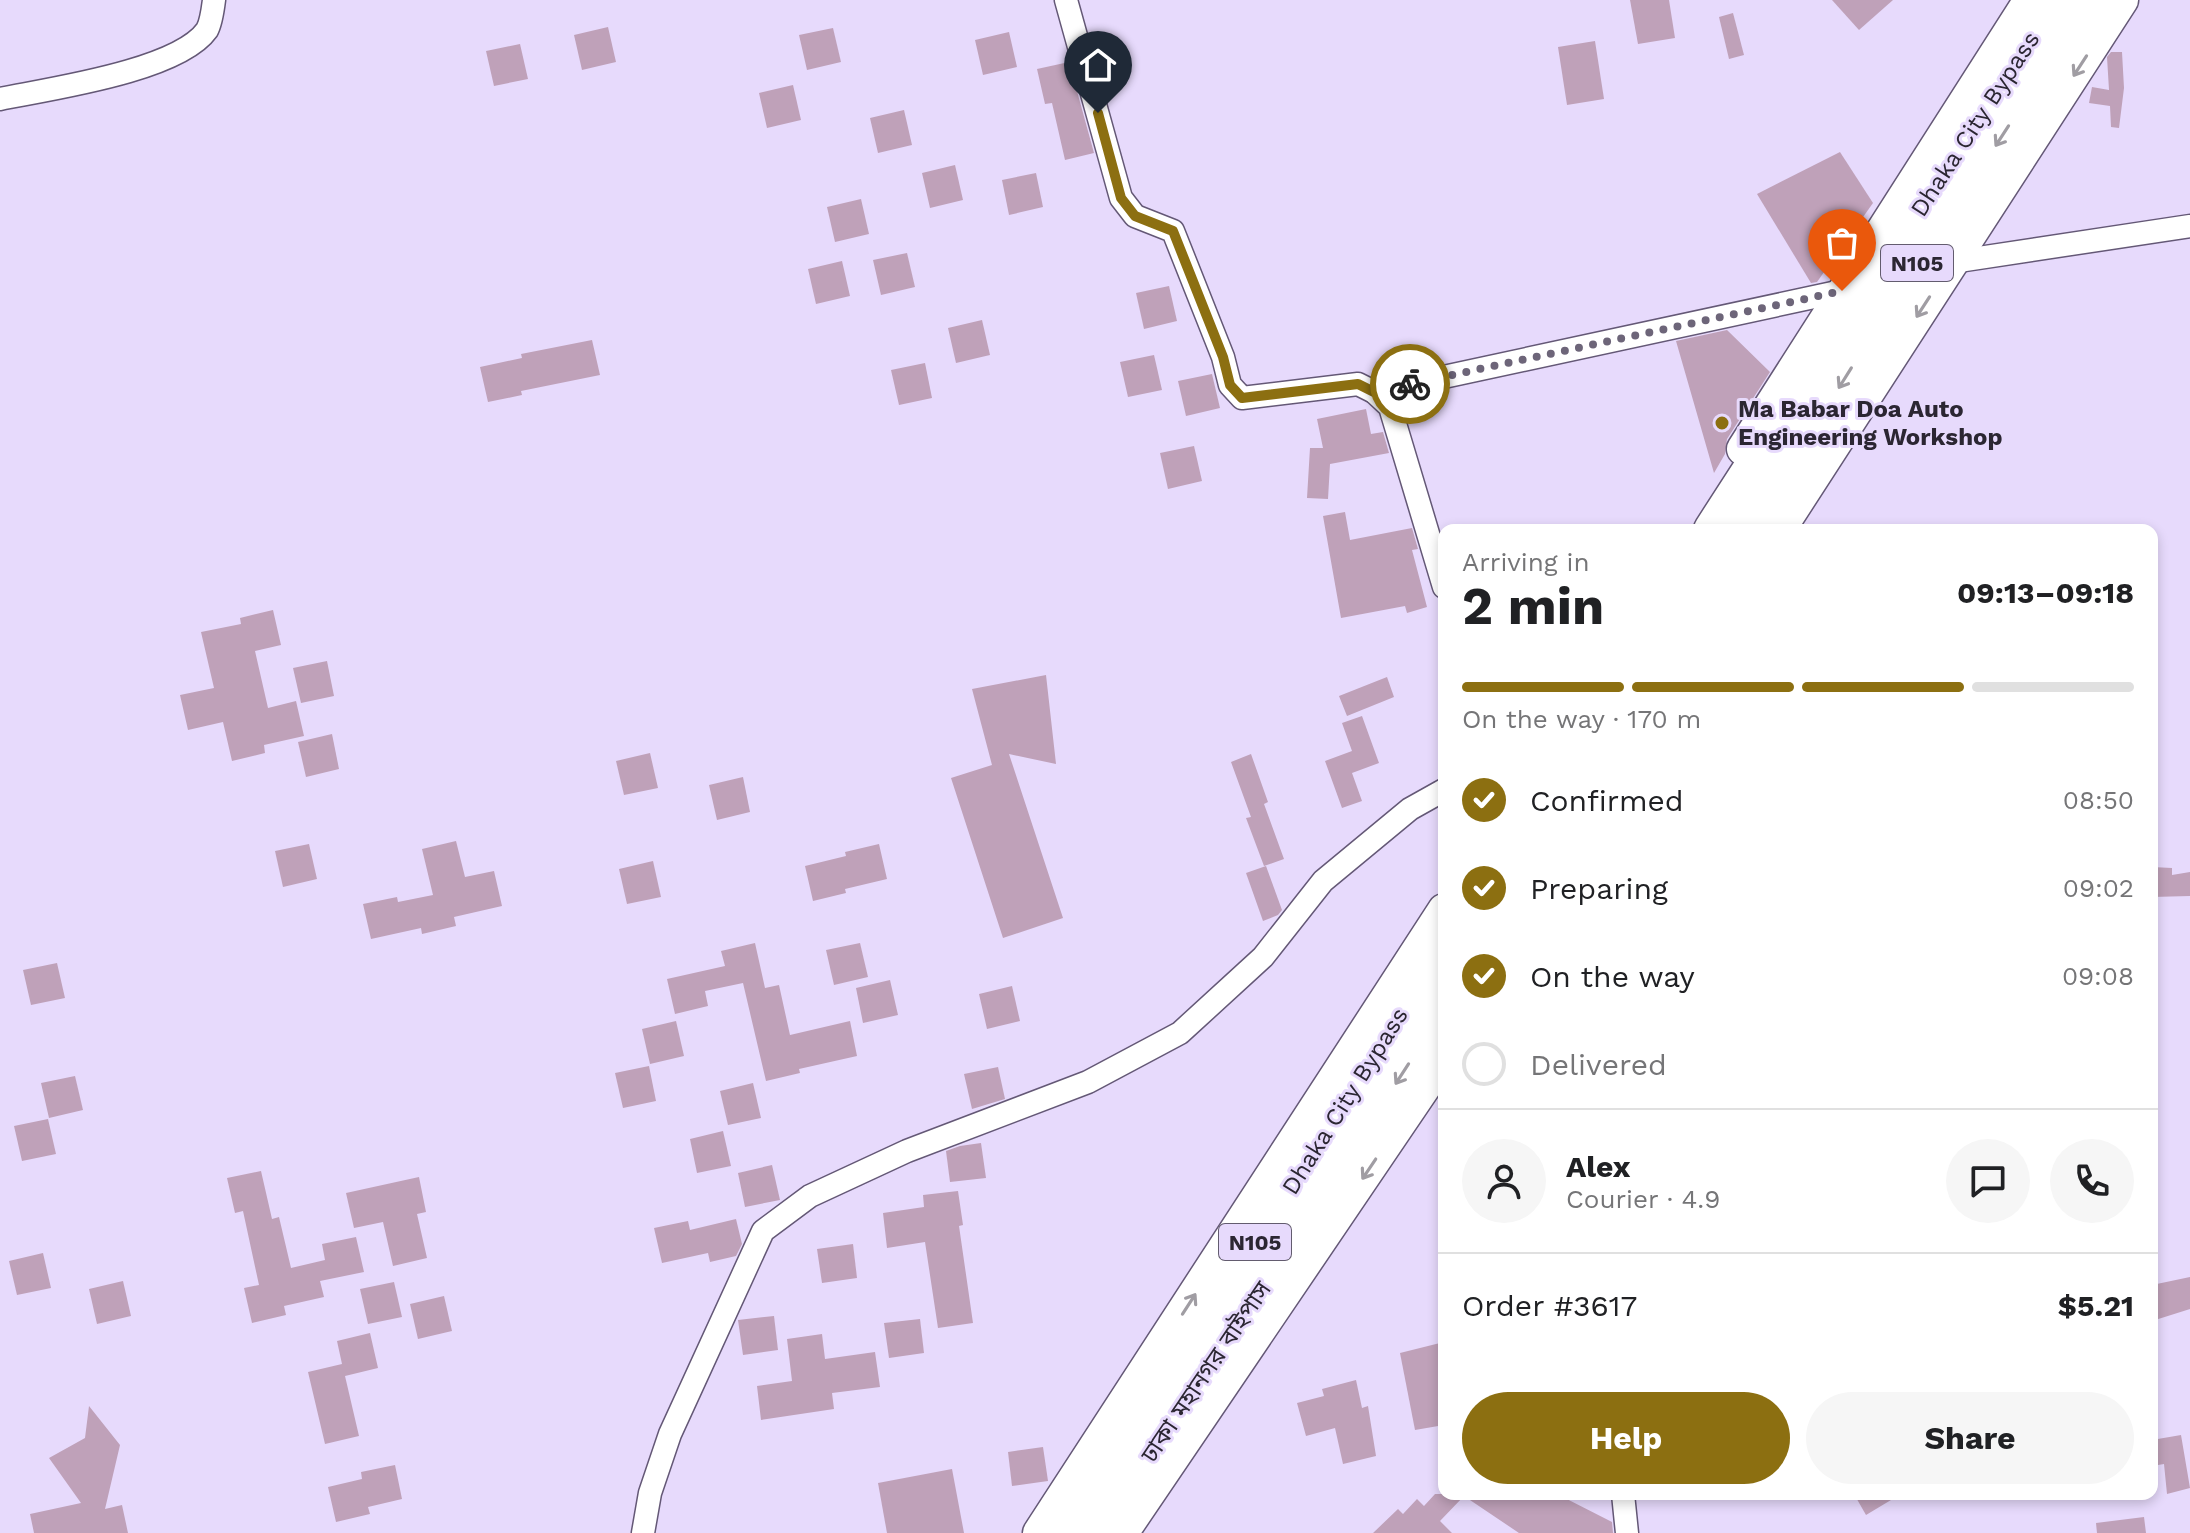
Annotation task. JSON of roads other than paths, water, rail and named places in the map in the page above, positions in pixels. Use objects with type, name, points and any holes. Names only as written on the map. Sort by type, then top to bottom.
[{"type":"highway","name":"Dhaka City Bypass","points":[[1717,524],[2055,0]]},
{"type":"highway","name":"N105","points":[[1753,524],[1908,276],[1966,193],[2090,0]]},
{"type":"highway","name":"Dhaka City Bypass","points":[[1061,1533],[1217,1302],[1438,958]]},
{"type":"highway","name":"ঢাকা মহানগর বাইপাস","points":[[1096,1533],[1227,1343],[1438,1018]]},
{"type":"main road","points":[[1696,524],[2030,0]]},
{"type":"main road","points":[[1783,524],[2122,0]]},
{"type":"main road","points":[[1039,1533],[1438,919]]},
{"type":"main road","points":[[1122,1533],[1438,1067]]},
{"type":"street","points":[[0,99],[109,77],[177,54],[207,29],[214,0]]},
{"type":"street","points":[[1066,0],[1121,198],[1135,216],[1173,231],[1223,357],[1230,385],[1242,398],[1358,384],[1374,392],[1390,407],[1438,567]]},
{"type":"street","points":[[1952,262],[2190,226]]},
{"type":"street","points":[[1374,392],[1842,291]]},
{"type":"street","points":[[643,1533],[650,1493],[670,1434],[763,1231],[810,1196],[907,1151],[1088,1082],[1180,1033],[1263,957],[1323,881],[1410,809],[1438,793]]},
{"type":"street","points":[[1624,1500],[1627,1533]]},
{"type":"place","name":"Ma Babar Doa Auto Engineering Workshop","points":[[1722,423]]}]
